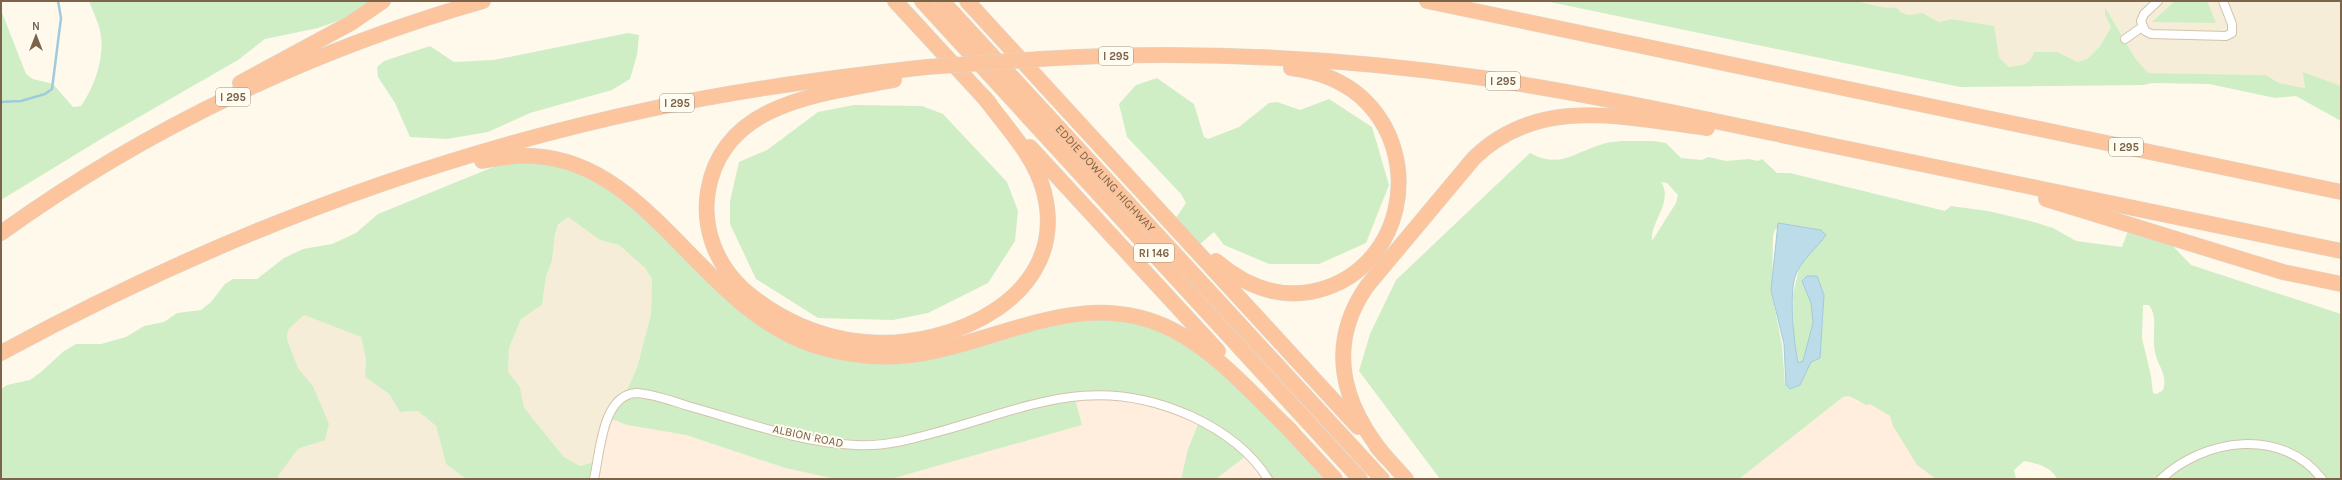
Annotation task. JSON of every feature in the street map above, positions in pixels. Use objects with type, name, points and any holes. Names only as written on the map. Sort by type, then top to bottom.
[{"type":"highway","points":[[187,120],[226,90],[346,26],[382,1]]},
{"type":"highway","name":"I 295","points":[[1,233],[88,176],[187,120],[260,84],[332,53],[411,24],[484,1]]},
{"type":"highway","points":[[895,1],[1334,479]]},
{"type":"highway","name":"EDDIE DOWLING HIGHWAY","points":[[922,1],[1360,479]]},
{"type":"highway","name":"EDDIE DOWLING HIGHWAY","points":[[942,1],[1382,479]]},
{"type":"highway","points":[[967,1],[1406,479]]},
{"type":"highway","name":"I 295","points":[[1427,1],[2341,192]]},
{"type":"highway","points":[[1450,1],[1514,19]]},
{"type":"highway","points":[[1148,199],[1231,273],[1258,287],[1287,293],[1316,291],[1352,275],[1368,262],[1380,246],[1394,218],[1399,185],[1395,152],[1382,121],[1360,96],[1333,79],[1314,72],[1192,56]]},
{"type":"highway","name":"I 295","points":[[1,353],[102,300],[220,246],[317,207],[433,167],[577,126],[658,107],[780,86],[1040,59],[1192,56],[1347,63],[1480,78],[1612,100],[2341,251]]},
{"type":"highway","points":[[930,70],[790,103],[757,117],[730,140],[712,172],[707,197],[707,219],[712,242],[721,263],[734,279],[749,294],[777,314],[808,329],[844,339],[878,343],[910,341],[953,331],[986,316],[1014,297],[1030,276],[1042,251],[1047,222],[1046,202],[1040,180],[1030,161],[984,97]]},
{"type":"highway","points":[[1384,455],[1359,420],[1345,382],[1343,350],[1351,316],[1361,295],[1374,277],[1467,166],[1491,143],[1522,125],[1546,118],[1570,115],[1629,118],[1810,140]]},
{"type":"highway","points":[[433,167],[532,156],[562,161],[592,172],[609,181],[632,198],[732,297],[750,312],[792,337],[841,352],[877,356],[923,353],[1076,313],[1114,312],[1150,320],[1176,332],[1204,350],[1292,432]]},
{"type":"highway","points":[[1951,170],[2247,261],[2341,284]]},
{"type":"street","points":[[2158,1],[2144,14],[2141,21],[2142,27],[2145,31],[2151,34],[2226,36],[2232,32],[2232,24],[2223,1]]},
{"type":"street","points":[[2125,39],[2142,27]]},
{"type":"street","name":"ALBION ROAD","points":[[594,479],[608,415],[618,400],[631,393],[641,393],[809,438],[857,446],[886,444],[913,439],[1048,401],[1081,395],[1106,394],[1134,397],[1179,411],[1207,424],[1233,441],[1257,464],[1268,479]]},
{"type":"street","points":[[2161,479],[2181,464],[2206,452],[2224,446],[2250,444],[2272,446],[2292,454],[2308,464],[2322,479]]},
{"type":"shaded area","points":[[1856,1],[2341,1],[2341,94],[2279,83],[2266,75],[2148,73],[2135,58],[2105,7],[2105,15],[2111,27],[2100,46],[2087,59],[2077,62],[2058,52],[2026,65],[2009,67],[1999,57],[1993,26],[1952,19],[1939,22],[1922,14],[1909,15],[1900,12],[1897,8],[1882,7]]},
{"type":"shaded area","points":[[568,217],[600,240],[619,245],[645,268],[652,279],[651,314],[637,368],[599,461],[580,466],[564,457],[524,407],[520,387],[508,372],[509,348],[521,319],[542,305],[546,277],[552,261],[555,234],[558,226]]},
{"type":"shaded area","points":[[304,315],[361,337],[366,359],[365,377],[389,394],[400,412],[418,411],[436,426],[446,464],[466,479],[278,479],[278,476],[298,449],[312,445],[313,386],[298,368],[287,339],[288,330]]},
{"type":"shaded area","points":[[1849,396],[1858,402],[1870,404],[1890,416],[1893,426],[1917,464],[1936,479],[1739,479],[1843,397]]},
{"type":"shaded area","points":[[1110,398],[1167,409],[1198,424],[1188,449],[1181,479],[891,479],[1082,425],[1075,399]]},
{"type":"shaded area","points":[[613,420],[627,425],[686,435],[785,468],[836,479],[595,479],[608,421]]},
{"type":"shaded area","points":[[1246,456],[1266,479],[1216,479],[1226,471]]},
{"type":"green space","points":[[89,1],[385,1],[371,9],[318,28],[265,39],[238,60],[106,136],[1,200],[1,10],[26,74],[33,79],[53,84],[73,107],[81,106],[86,99],[94,82],[101,55],[102,46],[98,23]]},
{"type":"green space","points":[[1545,1],[1856,1],[1882,7],[1897,8],[1900,12],[1909,15],[1922,13],[1939,22],[1952,19],[1994,26],[1999,57],[2009,67],[2025,64],[2030,60],[2034,52],[2058,52],[2077,62],[2087,59],[2100,46],[2111,27],[2105,15],[2105,7],[2135,58],[2148,73],[2266,75],[2279,83],[2305,88],[2303,72],[2341,86],[2341,121],[2296,96],[2275,98],[2209,84],[2152,83],[2143,85],[1960,87]]},
{"type":"green space","points":[[2175,1],[2207,1],[2216,23],[2152,22]]},
{"type":"green space","points":[[628,33],[639,35],[637,55],[630,79],[612,90],[530,113],[488,132],[447,139],[410,137],[395,103],[378,77],[377,67],[384,61],[430,46],[454,62],[494,60]]},
{"type":"green space","points":[[1157,78],[1194,104],[1204,137],[1208,139],[1239,127],[1269,103],[1277,102],[1300,110],[1329,99],[1372,127],[1389,185],[1366,243],[1319,264],[1269,264],[1224,245],[1214,232],[1198,246],[1173,222],[1186,203],[1181,194],[1127,137],[1119,104],[1136,85]]},
{"type":"green space","points":[[854,105],[922,106],[943,114],[1007,182],[1018,211],[1015,241],[988,283],[928,313],[893,320],[818,318],[756,279],[730,224],[730,201],[739,162],[767,150],[818,112]]},
{"type":"green space","points":[[1621,141],[1653,141],[1666,143],[1681,158],[1702,160],[1708,157],[1726,161],[1749,159],[1758,161],[1762,159],[1777,173],[1790,173],[1945,211],[1951,206],[1988,211],[2053,228],[2076,241],[2122,247],[2129,228],[2165,238],[2191,265],[2341,314],[2341,479],[2057,479],[2047,468],[2024,461],[2014,470],[2016,479],[1936,479],[1917,465],[1893,426],[1890,416],[1870,404],[1866,405],[1849,396],[1843,397],[1739,479],[1440,479],[1359,371],[1370,334],[1396,280],[1530,153],[1541,158],[1558,160],[1603,144]],"holes":[[[1661,182],[1667,183],[1678,195],[1676,203],[1652,241],[1654,226],[1665,197]],[[1781,225],[1816,235],[1799,269],[1793,294],[1794,366],[1790,385],[1785,384],[1782,345],[1772,294],[1773,236],[1775,230]],[[2143,305],[2149,305],[2154,316],[2154,346],[2156,358],[2164,379],[2163,390],[2157,394],[2153,393],[2151,376],[2142,338]]]},
{"type":"green space","points":[[547,160],[612,185],[687,258],[866,359],[1090,314],[1165,329],[1223,371],[1332,479],[1266,479],[1246,456],[1216,479],[1181,479],[1188,449],[1198,424],[1167,411],[1138,403],[1124,401],[1075,399],[1082,425],[891,479],[836,479],[785,468],[686,435],[627,425],[614,420],[608,421],[625,395],[637,368],[651,314],[652,279],[645,268],[619,245],[600,240],[568,217],[558,225],[555,234],[552,261],[546,277],[542,305],[521,319],[509,348],[508,372],[520,387],[524,407],[564,457],[580,466],[598,461],[595,479],[466,479],[446,464],[436,426],[418,411],[400,412],[389,394],[365,377],[366,359],[361,337],[304,315],[288,330],[287,339],[298,368],[313,386],[329,424],[325,440],[298,449],[278,476],[278,479],[1,479],[1,389],[7,385],[30,380],[64,351],[76,344],[101,344],[126,337],[144,326],[164,322],[177,313],[201,310],[211,302],[225,284],[233,279],[257,279],[284,258],[303,249],[332,244],[356,233],[378,214],[503,163]]},
{"type":"water","points":[[1778,223],[1821,230],[1826,235],[1797,271],[1792,295],[1795,344],[1798,363],[1803,361],[1813,323],[1811,303],[1802,281],[1807,276],[1817,276],[1824,295],[1820,358],[1811,362],[1800,385],[1790,389],[1786,385],[1784,344],[1771,290]]},
{"type":"waterway","points":[[1,102],[21,101],[45,94],[52,89],[61,18],[58,1]]}]
